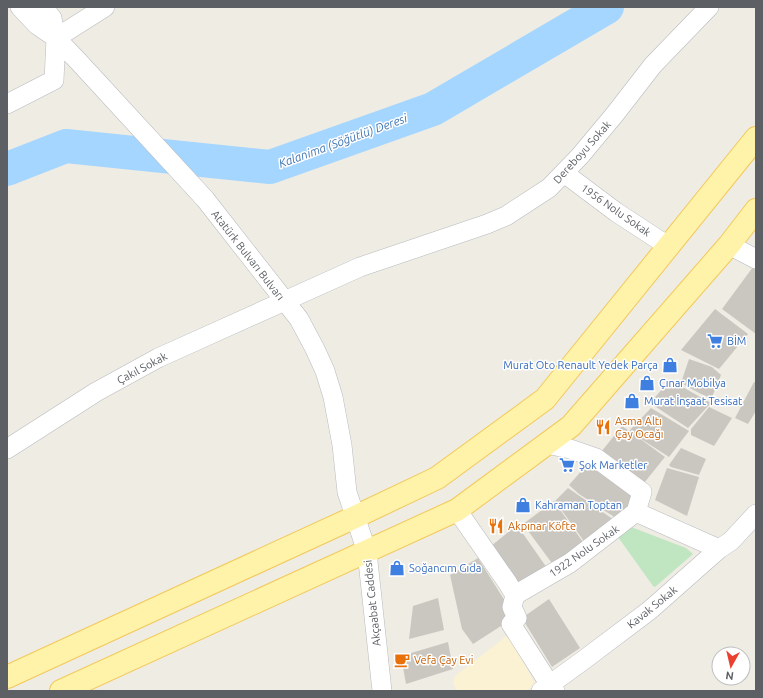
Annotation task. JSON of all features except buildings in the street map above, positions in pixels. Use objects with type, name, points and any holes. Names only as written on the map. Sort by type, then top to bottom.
[{"type":"main road","points":[[7,677],[438,478],[545,399],[756,138]]},
{"type":"main road","points":[[61,691],[457,510],[571,426],[729,245],[756,210]]},
{"type":"street","name":"Atatürk Bulvarı Bulvarı","points":[[20,7],[37,25],[56,38],[205,200],[299,319],[315,349],[333,397],[342,445],[347,492],[355,517]]},
{"type":"street","points":[[7,104],[54,80],[56,38],[52,18],[43,7]]},
{"type":"street","points":[[56,38],[104,7]]},
{"type":"street","name":"Dereboyu Sokak","points":[[285,301],[360,267],[487,224],[506,216],[549,188],[580,156],[653,65],[709,7]]},
{"type":"street","name":"1956 Nolu Sokak","points":[[564,173],[616,212],[668,246]]},
{"type":"street","points":[[729,245],[756,259]]},
{"type":"street","name":"Çakıl Sokak","points":[[7,449],[96,392],[158,358],[285,301]]},
{"type":"street","points":[[547,444],[570,449],[596,458],[642,492],[636,512],[719,549]]},
{"type":"street","points":[[457,510],[515,596],[512,607],[517,618],[511,624],[548,689]]},
{"type":"street","name":"1922 Nolu Sokak","points":[[515,596],[570,563],[636,512]]},
{"type":"street","name":"Kavak Sokak","points":[[548,689],[650,610],[730,541],[756,514]]},
{"type":"street","name":"Akçaabat Caddesi","points":[[355,517],[367,552],[382,691]]},
{"type":"green space","points":[[631,527],[686,548],[693,554],[655,587],[618,537]]},
{"type":"sand","points":[[508,635],[536,685],[526,691],[457,691],[453,683],[455,676]]},
{"type":"waterway","name":"Kalanima (Söğütlü) Deresi","points":[[7,169],[66,146],[270,167],[433,109],[607,7]]},
{"type":"place","name":"BİM","points":[[715,341]]},
{"type":"place","name":"Murat Oto Renault Yedek Parça","points":[[670,365]]},
{"type":"place","name":"Çınar Mobilya","points":[[647,383]]},
{"type":"place","name":"Murat İnşaat Tesisat","points":[[632,401]]},
{"type":"place","name":"Asma Altı Çay Ocağı","points":[[603,427]]},
{"type":"place","name":"Şok Marketler","points":[[567,465]]},
{"type":"place","name":"Kahraman Toptan","points":[[523,505]]},
{"type":"place","name":"Akpınar Köfte","points":[[496,526]]},
{"type":"place","name":"Soğancım Gıda","points":[[397,568]]},
{"type":"place","name":"Vefa Çay Evi","points":[[402,660]]}]
